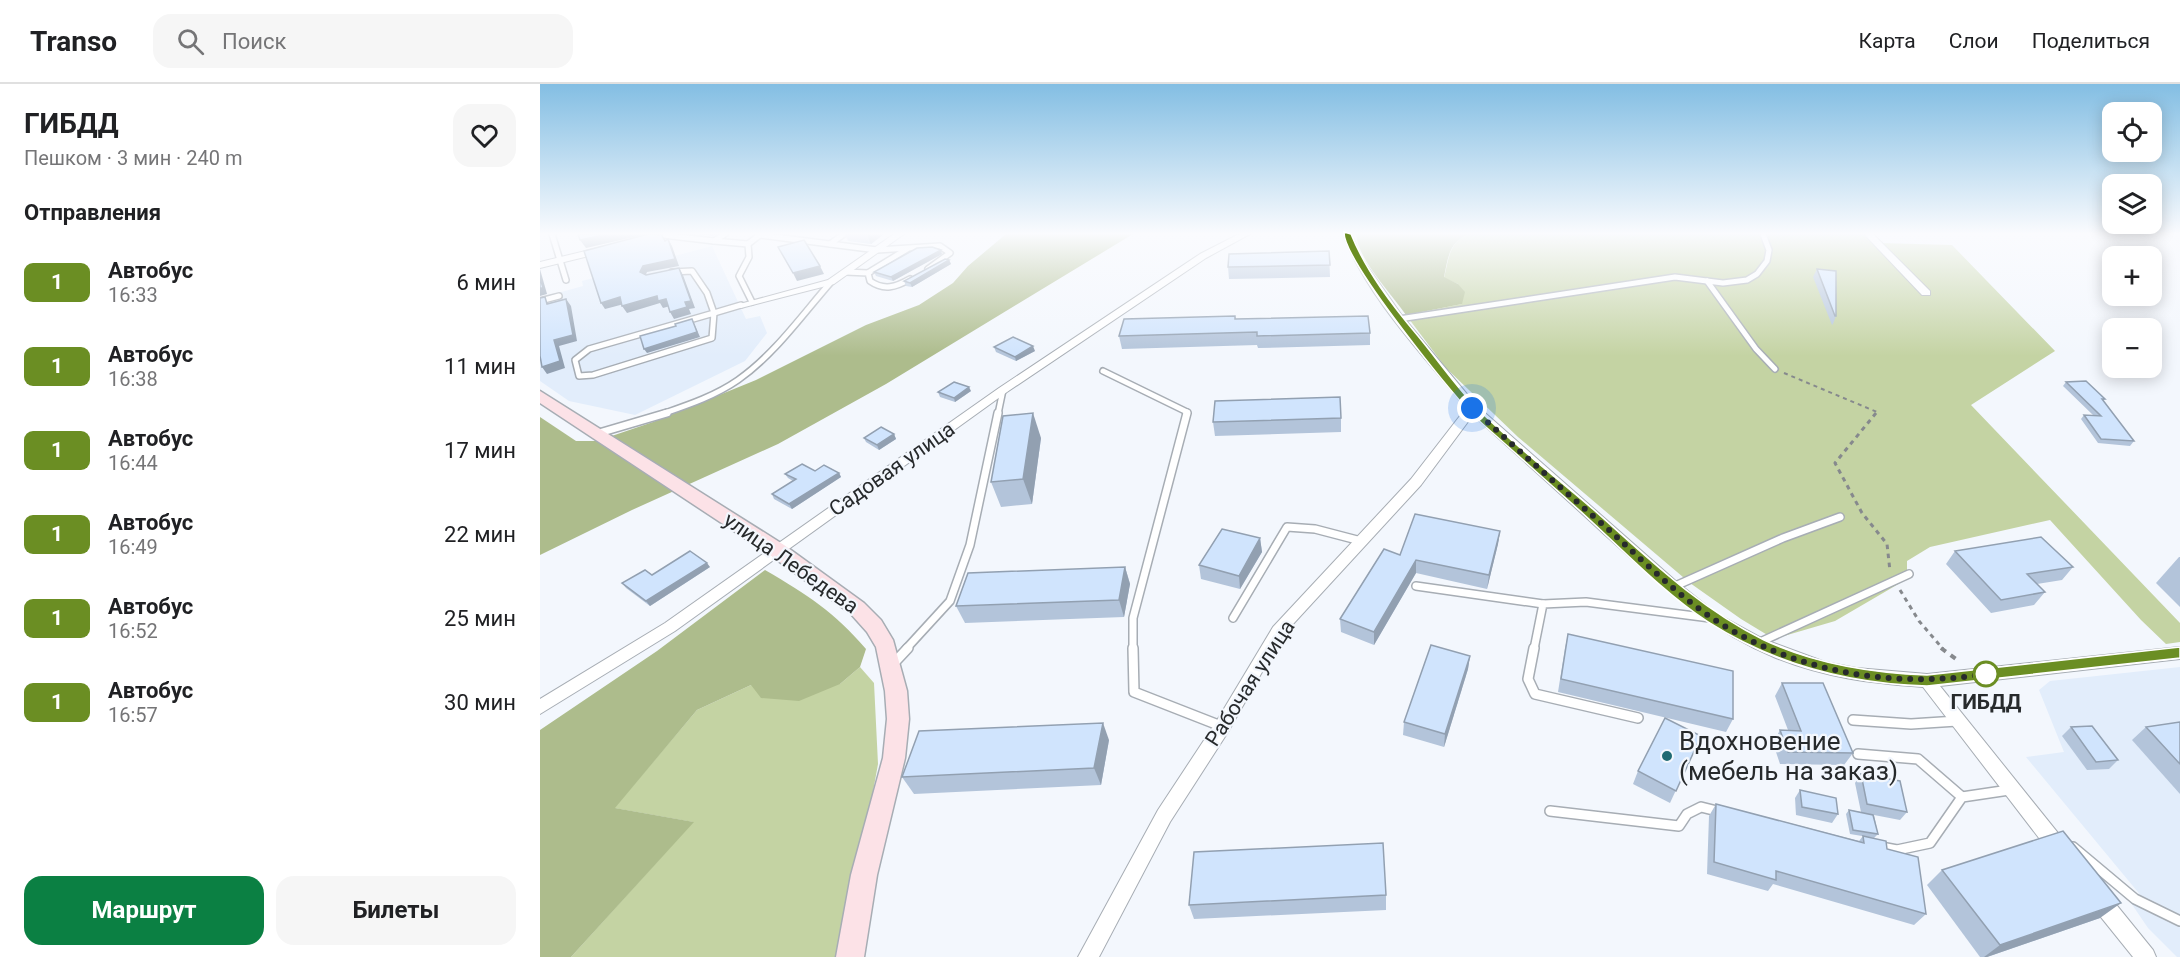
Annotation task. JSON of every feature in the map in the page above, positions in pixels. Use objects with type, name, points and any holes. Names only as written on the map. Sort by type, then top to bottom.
[{"type":"street","points":[[741,305],[831,282],[842,275]]},
{"type":"street","name":"Садовая улица","points":[[540,707],[670,627],[1003,390],[1175,275]]},
{"type":"street","points":[[1368,275],[1399,319],[1472,408],[1673,587],[1712,618],[1758,643],[1825,668],[1856,675],[1927,681],[2180,653]]},
{"type":"street","points":[[1908,275],[1926,293]]},
{"type":"street","name":"улица Лебедева","points":[[540,396],[777,550],[857,608],[874,626],[886,646],[896,691],[898,719],[894,758],[864,875],[850,957]]},
{"type":"street","name":"Рабочая улица","points":[[1088,957],[1164,816],[1222,727],[1278,631],[1416,482],[1472,408]]},
{"type":"street","points":[[1927,681],[2146,957]]},
{"type":"lane","points":[[564,275],[566,280]]},
{"type":"lane","points":[[695,275],[705,289],[714,312],[713,334],[707,341],[593,375],[579,376],[575,360],[589,349],[714,312],[741,305]]},
{"type":"lane","points":[[740,275],[752,302]]},
{"type":"lane","points":[[868,275],[874,285],[889,289],[915,276]]},
{"type":"lane","points":[[1399,319],[1675,277],[1721,282],[1746,280],[1757,275]]},
{"type":"lane","points":[[1707,281],[1756,349],[1774,369]]},
{"type":"lane","points":[[599,433],[667,412],[730,384],[753,368],[831,282]]},
{"type":"lane","points":[[540,301],[559,296]]},
{"type":"lane","points":[[1103,371],[1187,412],[1133,618],[1134,692],[1222,727]]},
{"type":"lane","points":[[891,666],[950,601],[970,545],[1003,390]]},
{"type":"lane","points":[[1673,587],[1784,538],[1840,517]]},
{"type":"lane","points":[[1233,618],[1287,527],[1315,529],[1361,541]]},
{"type":"lane","points":[[1758,643],[1909,574]]},
{"type":"lane","points":[[1416,585],[1543,604],[1586,602],[1712,618]]},
{"type":"lane","points":[[1543,604],[1528,679],[1534,694],[1638,718]]},
{"type":"lane","points":[[1853,720],[1911,724],[1957,721]]},
{"type":"lane","points":[[1858,754],[1918,759],[1962,797]]},
{"type":"lane","points":[[1875,846],[1897,850],[1930,843],[1962,797],[2012,789]]},
{"type":"lane","points":[[1550,812],[1679,826],[1687,814],[1701,807],[1733,815]]},
{"type":"lane","points":[[2032,813],[2135,899],[2180,921]]},
{"type":"path","points":[[1774,369],[1877,412],[1835,463],[1862,513],[1887,544],[1889,568],[1909,605],[1944,653],[1982,675]]},
{"type":"shaded area","points":[[605,275],[725,275],[746,319],[760,316],[767,333],[745,361],[635,415],[569,401],[540,381],[540,298],[583,286],[582,281]]},
{"type":"shaded area","points":[[2180,667],[2180,957],[2177,957],[2148,928],[2129,900],[2142,897],[2026,757],[2064,752],[2039,690],[2050,681]]},
{"type":"green space","points":[[960,275],[1066,275],[886,384],[778,444],[632,510],[540,555],[540,417],[576,441],[597,441],[653,422],[756,380],[866,325],[919,305],[953,283]]},
{"type":"green space","points":[[1444,275],[1444,277],[1458,284],[1465,292],[1462,304],[1406,315],[1376,276]]},
{"type":"green space","points":[[1445,275],[1981,275],[2055,351],[1971,405],[2180,623],[2180,642],[2166,644],[2141,620],[2050,520],[1930,547],[1907,561],[1907,579],[1835,621],[1774,639],[1690,583],[1518,437],[1446,368],[1406,315],[1462,304],[1458,284],[1444,278]]},
{"type":"green space","points":[[765,570],[820,605],[854,636],[866,649],[860,667],[840,684],[799,701],[761,698],[751,685],[697,710],[615,808],[694,822],[571,957],[540,957],[540,730],[657,651]]},
{"type":"green space","points":[[860,667],[874,683],[878,764],[843,957],[571,957],[693,822],[614,808],[697,710],[751,685],[840,684]]},
{"type":"building","points":[[592,275],[681,275],[691,301],[685,302],[687,307],[670,312],[666,299],[658,301],[657,296],[622,306],[620,297],[601,303]]},
{"type":"building","points":[[916,275],[924,275],[910,283],[904,281]]},
{"type":"building","points":[[1819,275],[1836,275],[1835,316]]},
{"type":"building","points":[[545,297],[547,304],[566,299],[573,335],[554,340],[560,361],[542,367],[540,298]]},
{"type":"building","points":[[1235,316],[1235,319],[1368,316],[1370,333],[1257,336],[1257,332],[1119,336],[1124,319]]},
{"type":"building","points":[[692,319],[697,332],[644,349],[640,336]]},
{"type":"building","points":[[1013,337],[1033,346],[1015,357],[994,347]]},
{"type":"building","points":[[2086,381],[2105,399],[2102,399],[2134,441],[2101,439],[2084,415],[2101,416],[2066,382]]},
{"type":"building","points":[[954,382],[969,387],[954,398],[938,392]]},
{"type":"building","points":[[1340,397],[1341,418],[1213,422],[1215,401]]},
{"type":"building","points":[[1033,413],[1023,479],[991,482],[1003,416]]},
{"type":"building","points":[[881,427],[894,434],[877,445],[864,438]]},
{"type":"building","points":[[802,464],[815,471],[824,465],[839,473],[789,504],[772,494],[796,479],[785,474]]},
{"type":"building","points":[[1415,514],[1500,531],[1489,575],[1416,560],[1374,632],[1340,619],[1384,549],[1400,555]]},
{"type":"building","points":[[1222,529],[1260,538],[1239,576],[1199,565]]},
{"type":"building","points":[[2041,537],[2073,567],[2027,574],[2045,592],[2001,600],[1955,551]]},
{"type":"building","points":[[690,551],[707,563],[646,601],[622,583],[645,570],[652,575]]},
{"type":"building","points":[[1125,567],[1119,600],[956,606],[968,573]]},
{"type":"building","points":[[1568,634],[1733,671],[1733,719],[1561,679]]},
{"type":"building","points":[[1431,645],[1470,656],[1445,734],[1404,722]]},
{"type":"building","points":[[1782,683],[1823,683],[1853,753],[1788,752],[1780,730],[1801,731]]},
{"type":"building","points":[[1665,718],[1701,736],[1676,791],[1638,771]]},
{"type":"building","points":[[2180,722],[2180,764],[2146,727]]},
{"type":"building","points":[[1103,723],[1094,768],[902,777],[919,731]]},
{"type":"building","points":[[2092,726],[2118,760],[2096,762],[2071,727]]},
{"type":"building","points":[[1861,774],[1900,781],[1907,812],[1867,804]]},
{"type":"building","points":[[1800,790],[1836,798],[1838,814],[1802,807]]},
{"type":"building","points":[[1716,804],[1864,843],[1863,836],[1886,841],[1887,849],[1918,857],[1926,914],[1776,871],[1776,880],[1714,862]]},
{"type":"building","points":[[1849,810],[1873,815],[1878,834],[1853,830]]},
{"type":"building","points":[[2063,831],[2121,903],[2000,945],[1942,870]]},
{"type":"building","points":[[1383,843],[1386,895],[1189,905],[1194,852]]},
{"type":"bus line","name":"1","points":[[1368,275],[1423,351],[1472,408],[1673,587],[1712,618],[1758,643],[1783,654],[1840,672],[1892,680],[1927,681],[2180,653]]},
{"type":"place","name":"ГИБДД","points":[[1986,674]]},
{"type":"place","name":"Вдохновение (мебель на заказ)","points":[[1667,756]]},
{"type":"route","points":[[1472,408],[1673,587],[1712,618],[1758,643],[1825,668],[1892,680],[1927,681],[1986,674]]}]
